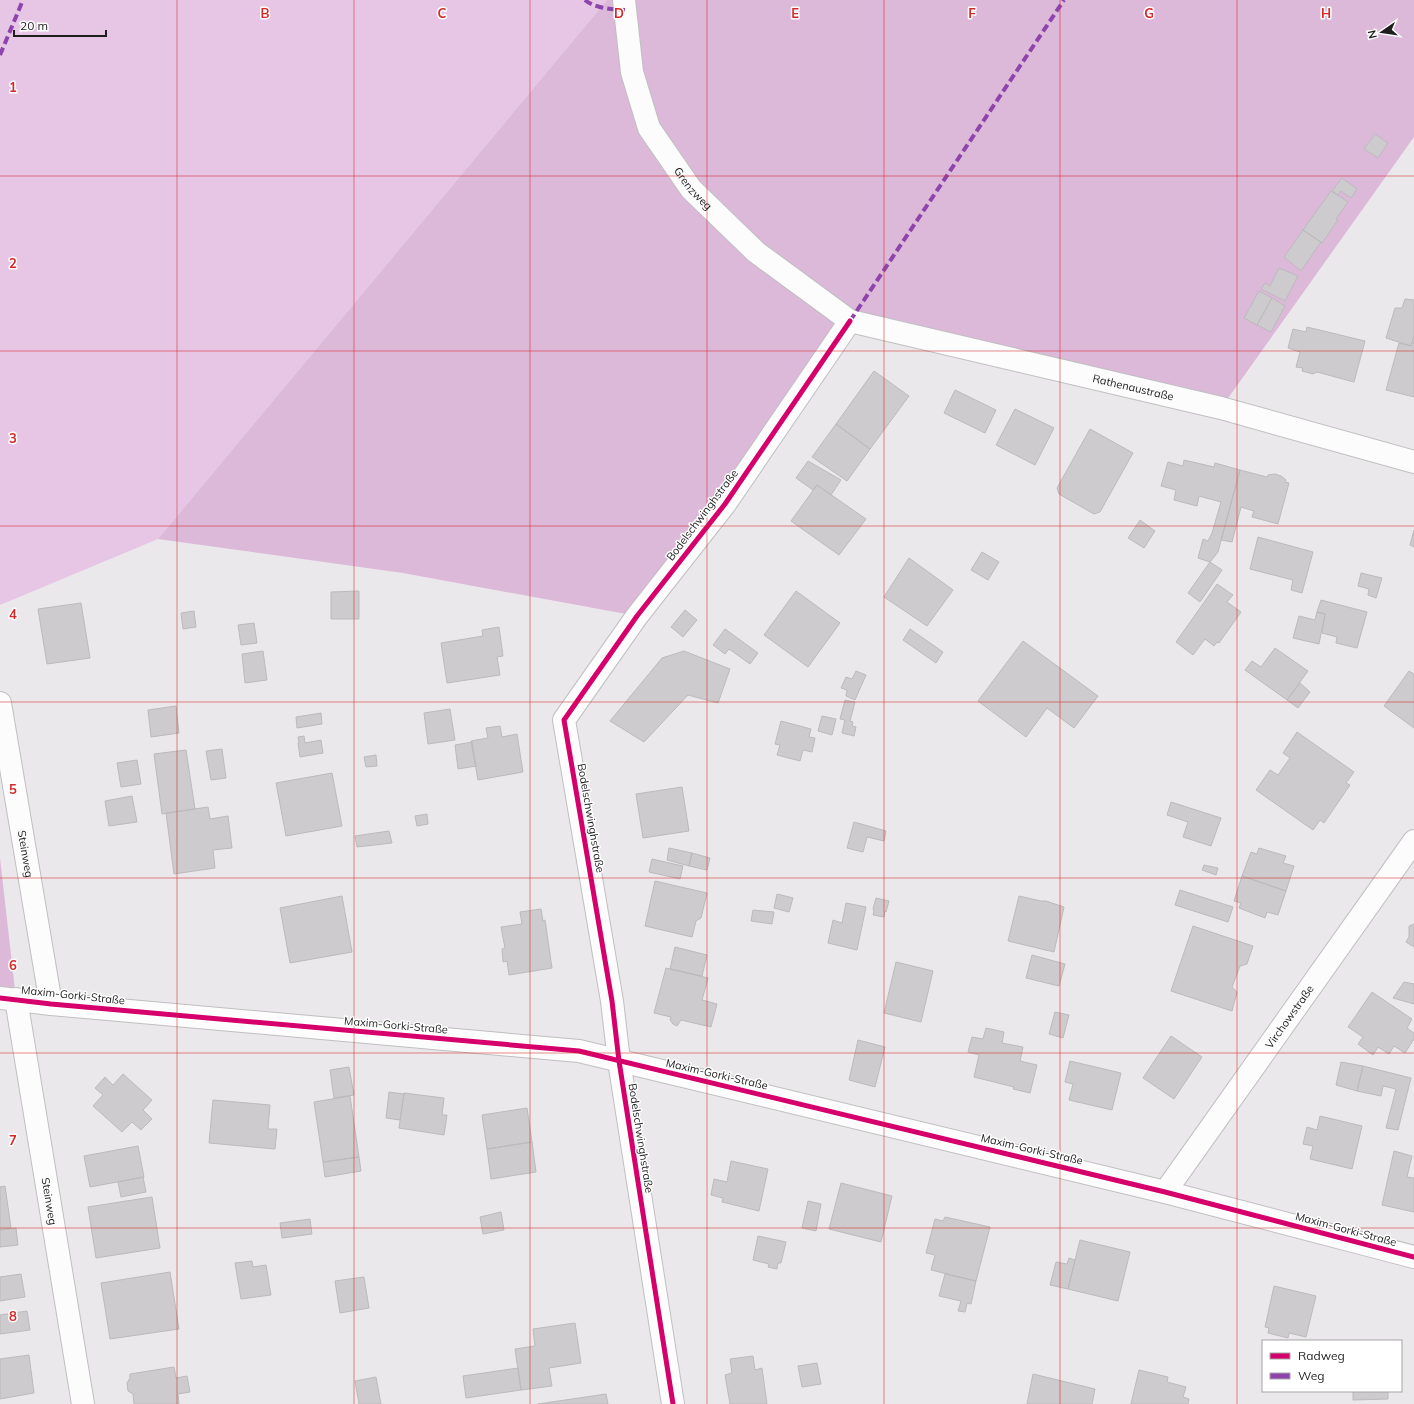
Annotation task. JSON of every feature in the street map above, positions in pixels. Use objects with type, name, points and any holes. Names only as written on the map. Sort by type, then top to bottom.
[{"type":"street","name":"Grenzweg","points":[[624,0],[632,72],[649,128],[691,189],[756,252],[850,321]]},
{"type":"street","name":"Rathenaustraße","points":[[850,321],[1220,408],[1414,462]]},
{"type":"street","name":"Bodelschwinghstraße","points":[[673,1404],[619,1061],[612,1001],[564,720],[638,616],[725,504],[850,321]]},
{"type":"street","name":"Steinweg","points":[[0,704],[51,1004]]},
{"type":"street","name":"Virchowstraße","points":[[1165,1192],[1414,841]]},
{"type":"street","name":"Maxim-Gorki-Straße","points":[[8,998],[51,1004],[579,1051],[1165,1192],[1414,1257]]},
{"type":"street","name":"Steinweg","points":[[8,998],[83,1404]]},
{"type":"shaded area","points":[[0,0],[607,0],[158,539],[0,605]]},
{"type":"shaded area","points":[[607,0],[1414,0],[1414,137],[1221,408],[850,321],[637,616],[403,573],[158,539]]},
{"type":"shaded area","points":[[0,858],[16,999],[0,998]]},
{"type":"building","points":[[1375,134],[1388,143],[1378,158],[1364,149]]},
{"type":"building","points":[[1342,178],[1357,189],[1351,198],[1341,191],[1338,195],[1332,191]]},
{"type":"building","points":[[1331,191],[1348,202],[1322,243],[1303,230]]},
{"type":"building","points":[[1303,230],[1321,242],[1301,271],[1284,257]]},
{"type":"building","points":[[1279,268],[1298,276],[1285,301],[1261,289],[1265,283],[1270,286]]},
{"type":"building","points":[[1259,291],[1272,298],[1257,325],[1244,318]]},
{"type":"building","points":[[1272,298],[1285,306],[1271,332],[1257,325]]},
{"type":"building","points":[[1405,299],[1414,300],[1414,336],[1411,346],[1386,338],[1395,308],[1402,308]]},
{"type":"building","points":[[1307,327],[1365,341],[1354,382],[1317,372],[1313,374],[1302,371],[1303,368],[1296,367],[1300,352],[1288,348],[1293,329],[1306,332]]},
{"type":"building","points":[[1414,336],[1414,397],[1386,390],[1399,343],[1411,346]]},
{"type":"building","points":[[874,371],[909,396],[870,449],[836,424]]},
{"type":"building","points":[[955,390],[996,410],[985,433],[944,413]]},
{"type":"building","points":[[1015,409],[1054,428],[1035,465],[996,445]]},
{"type":"building","points":[[836,424],[870,449],[847,481],[812,457]]},
{"type":"building","points":[[1090,429],[1133,453],[1100,512],[1094,514],[1059,494],[1057,488]]},
{"type":"building","points":[[1184,460],[1214,467],[1215,463],[1240,470],[1218,552],[1210,562],[1198,558],[1203,539],[1208,541],[1212,533],[1221,502],[1199,496],[1197,506],[1174,500],[1176,490],[1161,486],[1168,462],[1183,466]]},
{"type":"building","points":[[808,461],[841,480],[831,495],[817,485],[813,490],[796,478]]},
{"type":"building","points":[[1240,470],[1267,477],[1268,475],[1275,474],[1281,476],[1286,480],[1285,482],[1289,483],[1278,524],[1252,517],[1254,511],[1241,507],[1232,542],[1221,540]]},
{"type":"building","points":[[817,485],[866,519],[839,555],[791,521]]},
{"type":"building","points":[[1140,520],[1155,531],[1144,548],[1128,538]]},
{"type":"building","points":[[1414,530],[1414,547],[1410,545]]},
{"type":"building","points":[[1258,537],[1313,552],[1302,593],[1291,590],[1293,580],[1250,569]]},
{"type":"building","points":[[982,552],[999,562],[988,580],[971,570]]},
{"type":"building","points":[[909,558],[953,590],[927,626],[884,597]]},
{"type":"building","points":[[1210,562],[1222,570],[1200,602],[1188,593]]},
{"type":"building","points":[[1361,573],[1382,578],[1376,598],[1368,595],[1369,589],[1358,586]]},
{"type":"building","points":[[1217,584],[1233,595],[1227,602],[1241,612],[1219,643],[1217,642],[1214,646],[1205,639],[1193,655],[1176,642]]},
{"type":"building","points":[[359,591],[359,619],[331,619],[331,592]]},
{"type":"building","points":[[796,591],[840,623],[808,667],[764,635]]},
{"type":"building","points":[[1321,600],[1367,612],[1357,648],[1336,643],[1337,637],[1322,633],[1325,614],[1317,612]]},
{"type":"building","points":[[81,603],[90,658],[47,664],[38,609]]},
{"type":"building","points":[[685,610],[697,620],[683,637],[671,627]]},
{"type":"building","points":[[194,611],[196,627],[183,629],[181,613]]},
{"type":"building","points":[[1317,612],[1325,614],[1319,644],[1293,638],[1299,616],[1315,620]]},
{"type":"building","points":[[254,623],[257,643],[241,645],[238,625]]},
{"type":"building","points":[[499,627],[503,656],[497,657],[500,675],[447,683],[441,643],[483,636],[482,630]]},
{"type":"building","points":[[725,629],[758,653],[750,664],[729,649],[725,654],[713,645]]},
{"type":"building","points":[[910,629],[943,652],[936,663],[903,640]]},
{"type":"building","points":[[1023,641],[1098,696],[1074,728],[1047,708],[1026,737],[978,701]]},
{"type":"building","points":[[1275,648],[1308,671],[1287,700],[1245,670],[1252,661],[1261,667]]},
{"type":"building","points":[[263,651],[267,680],[245,683],[242,654]]},
{"type":"building","points":[[684,651],[730,669],[718,703],[688,695],[644,742],[610,721],[662,658]]},
{"type":"building","points":[[856,671],[866,675],[855,700],[846,696],[847,690],[841,688],[846,677],[852,679]]},
{"type":"building","points":[[1409,671],[1414,674],[1414,728],[1384,706]]},
{"type":"building","points":[[1300,683],[1310,692],[1298,708],[1287,700]]},
{"type":"building","points":[[845,700],[855,702],[850,721],[853,722],[852,726],[856,727],[854,736],[842,733],[845,720],[840,719]]},
{"type":"building","points":[[176,706],[179,733],[151,737],[148,710]]},
{"type":"building","points":[[450,709],[455,740],[428,744],[424,713]]},
{"type":"building","points":[[321,713],[322,724],[297,728],[296,717]]},
{"type":"building","points":[[822,716],[836,719],[832,735],[818,731]]},
{"type":"building","points":[[781,721],[811,729],[809,737],[815,738],[812,752],[803,750],[800,761],[777,755],[780,745],[775,744]]},
{"type":"building","points":[[500,726],[502,737],[517,734],[523,772],[478,780],[471,741],[488,738],[486,728]]},
{"type":"building","points":[[1297,732],[1354,772],[1346,783],[1350,785],[1324,823],[1320,820],[1313,830],[1256,790],[1270,770],[1278,775],[1290,758],[1283,753]]},
{"type":"building","points":[[304,736],[305,743],[321,740],[323,753],[300,757],[298,737]]},
{"type":"building","points":[[472,742],[476,766],[458,769],[455,745]]},
{"type":"building","points":[[222,749],[226,778],[211,780],[206,751]]},
{"type":"building","points":[[186,750],[195,809],[162,814],[154,754]]},
{"type":"building","points":[[376,755],[377,766],[366,767],[364,757]]},
{"type":"building","points":[[137,760],[141,784],[121,787],[117,763]]},
{"type":"building","points":[[332,773],[342,826],[286,836],[276,783]]},
{"type":"building","points":[[682,787],[689,831],[643,838],[636,794]]},
{"type":"building","points":[[132,796],[137,822],[109,826],[105,801]]},
{"type":"building","points":[[1171,802],[1221,818],[1211,846],[1183,837],[1188,822],[1167,815]]},
{"type":"building","points":[[208,807],[210,819],[228,816],[232,848],[213,850],[215,868],[174,874],[166,813]]},
{"type":"building","points":[[427,814],[428,824],[417,826],[415,816]]},
{"type":"building","points":[[854,822],[886,831],[884,841],[867,837],[863,852],[847,848]]},
{"type":"building","points":[[389,831],[392,843],[357,847],[355,836]]},
{"type":"building","points":[[669,848],[692,853],[689,866],[667,860]]},
{"type":"building","points":[[1259,848],[1286,856],[1283,863],[1294,866],[1286,891],[1242,876],[1251,852],[1257,854]]},
{"type":"building","points":[[692,853],[710,858],[707,870],[689,866]]},
{"type":"building","points":[[652,859],[683,866],[680,879],[649,872]]},
{"type":"building","points":[[1204,865],[1218,868],[1216,875],[1202,870]]},
{"type":"building","points":[[1242,876],[1286,891],[1278,915],[1267,912],[1265,918],[1239,908],[1241,903],[1234,901]]},
{"type":"building","points":[[655,881],[707,893],[701,918],[696,921],[692,937],[645,926]]},
{"type":"building","points":[[1180,890],[1233,907],[1228,922],[1175,905]]},
{"type":"building","points":[[777,894],[793,898],[789,912],[774,908]]},
{"type":"building","points":[[342,896],[352,952],[290,963],[280,908]]},
{"type":"building","points":[[1019,896],[1046,901],[1064,907],[1054,952],[1008,941]]},
{"type":"building","points":[[876,898],[889,901],[884,917],[873,915]]},
{"type":"building","points":[[846,903],[866,907],[857,950],[828,943],[833,920],[842,923]]},
{"type":"building","points":[[541,909],[543,921],[545,920],[552,968],[509,975],[507,961],[503,962],[502,949],[505,948],[501,927],[522,924],[520,912]]},
{"type":"building","points":[[753,910],[774,912],[772,924],[751,921]]},
{"type":"building","points":[[1414,924],[1414,947],[1406,942],[1409,937],[1409,926]]},
{"type":"building","points":[[1193,926],[1253,946],[1247,964],[1240,966],[1232,987],[1237,992],[1232,1011],[1171,991]]},
{"type":"building","points":[[675,947],[707,955],[702,976],[670,969]]},
{"type":"building","points":[[1032,955],[1065,964],[1059,986],[1026,978]]},
{"type":"building","points":[[896,962],[933,971],[921,1022],[884,1013]]},
{"type":"building","points":[[666,968],[708,978],[702,1000],[717,1004],[711,1027],[681,1020],[677,1026],[670,1020],[671,1017],[654,1013]]},
{"type":"building","points":[[1404,982],[1414,984],[1414,1004],[1393,998]]},
{"type":"building","points":[[1372,992],[1412,1019],[1407,1028],[1414,1033],[1414,1039],[1405,1053],[1394,1046],[1389,1054],[1378,1047],[1373,1055],[1358,1044],[1363,1037],[1348,1027]]},
{"type":"building","points":[[1055,1012],[1069,1015],[1063,1038],[1049,1034]]},
{"type":"building","points":[[986,1028],[1004,1032],[1002,1043],[1023,1047],[1020,1061],[1037,1065],[1030,1093],[1013,1089],[1014,1087],[974,1077],[979,1055],[968,1052],[972,1037],[983,1039]]},
{"type":"building","points":[[1171,1036],[1202,1057],[1174,1099],[1143,1078]]},
{"type":"building","points":[[858,1040],[885,1047],[875,1087],[849,1080]]},
{"type":"building","points":[[1070,1061],[1121,1073],[1112,1110],[1069,1100],[1073,1084],[1065,1082]]},
{"type":"building","points":[[1341,1062],[1363,1066],[1357,1091],[1336,1085]]},
{"type":"building","points":[[1363,1066],[1411,1078],[1398,1130],[1386,1128],[1396,1089],[1383,1086],[1381,1096],[1357,1091]]},
{"type":"building","points":[[349,1067],[354,1095],[334,1098],[330,1070]]},
{"type":"building","points":[[123,1074],[152,1100],[143,1110],[152,1119],[141,1130],[132,1122],[122,1132],[93,1106],[103,1095],[95,1088],[105,1077],[113,1085]]},
{"type":"building","points":[[389,1092],[404,1094],[400,1120],[386,1118]]},
{"type":"building","points":[[404,1093],[444,1098],[442,1115],[447,1115],[444,1135],[399,1128]]},
{"type":"building","points":[[350,1096],[359,1157],[323,1162],[314,1102]]},
{"type":"building","points":[[213,1100],[270,1105],[268,1129],[277,1129],[275,1149],[209,1143]]},
{"type":"building","points":[[527,1108],[532,1142],[487,1149],[482,1115]]},
{"type":"building","points":[[1320,1116],[1362,1126],[1352,1169],[1310,1159],[1313,1146],[1303,1144],[1307,1127],[1317,1130]]},
{"type":"building","points":[[532,1142],[536,1172],[491,1179],[487,1149]]},
{"type":"building","points":[[138,1146],[144,1177],[90,1187],[84,1156]]},
{"type":"building","points":[[1394,1151],[1412,1156],[1407,1177],[1414,1178],[1414,1212],[1382,1205]]},
{"type":"building","points":[[359,1157],[361,1171],[325,1177],[323,1162]]},
{"type":"building","points":[[731,1161],[768,1169],[759,1211],[722,1202],[723,1198],[711,1195],[714,1179],[727,1182]]},
{"type":"building","points":[[143,1177],[146,1192],[121,1197],[118,1182]]},
{"type":"building","points":[[841,1183],[892,1196],[881,1242],[829,1229]]},
{"type":"building","points":[[5,1186],[11,1228],[0,1230],[0,1187]]},
{"type":"building","points":[[152,1197],[160,1248],[96,1258],[88,1207]]},
{"type":"building","points":[[808,1201],[821,1204],[816,1231],[802,1228]]},
{"type":"building","points":[[501,1212],[504,1230],[483,1234],[480,1217]]},
{"type":"building","points":[[945,1217],[990,1227],[976,1281],[931,1270],[935,1255],[926,1253],[935,1219],[943,1221]]},
{"type":"building","points":[[310,1219],[312,1234],[282,1238],[280,1223]]},
{"type":"building","points":[[16,1228],[18,1245],[0,1247],[0,1230]]},
{"type":"building","points":[[758,1236],[786,1242],[781,1263],[778,1263],[777,1269],[768,1267],[769,1264],[753,1260]]},
{"type":"building","points":[[1080,1240],[1130,1252],[1118,1301],[1068,1289]]},
{"type":"building","points":[[1069,1258],[1075,1260],[1068,1289],[1050,1285],[1056,1262],[1067,1264]]},
{"type":"building","points":[[252,1261],[253,1267],[266,1265],[271,1295],[241,1299],[235,1263]]},
{"type":"building","points":[[170,1272],[179,1329],[110,1339],[101,1283]]},
{"type":"building","points":[[21,1274],[25,1297],[0,1301],[0,1277]]},
{"type":"building","points":[[945,1274],[976,1281],[971,1304],[967,1303],[965,1312],[958,1311],[961,1301],[939,1296]]},
{"type":"building","points":[[364,1277],[369,1308],[340,1313],[335,1281]]},
{"type":"building","points":[[1274,1286],[1316,1296],[1306,1337],[1289,1333],[1288,1338],[1268,1333],[1269,1328],[1265,1327]]},
{"type":"building","points":[[27,1311],[30,1330],[0,1334],[0,1315]]},
{"type":"building","points":[[575,1323],[581,1363],[549,1368],[552,1386],[521,1390],[515,1349],[535,1346],[533,1329]]},
{"type":"building","points":[[29,1355],[34,1393],[0,1399],[0,1359]]},
{"type":"building","points":[[753,1356],[755,1370],[762,1368],[767,1404],[730,1404],[725,1375],[732,1373],[730,1359]]},
{"type":"building","points":[[817,1363],[821,1384],[802,1387],[798,1366]]},
{"type":"building","points":[[174,1367],[176,1378],[187,1376],[190,1392],[178,1394],[179,1404],[134,1404],[133,1394],[128,1391],[127,1383],[130,1378],[130,1374]]},
{"type":"building","points":[[518,1368],[521,1390],[466,1398],[463,1376]]},
{"type":"building","points":[[1139,1370],[1168,1377],[1167,1382],[1186,1387],[1183,1397],[1189,1399],[1188,1404],[1131,1404]]},
{"type":"building","points":[[1033,1374],[1095,1389],[1092,1404],[1027,1404]]},
{"type":"building","points":[[376,1377],[381,1404],[359,1404],[355,1381]]},
{"type":"building","points":[[1353,1392],[1388,1392],[1388,1399],[1353,1400]]},
{"type":"building","points":[[606,1394],[608,1404],[538,1404]]},
{"type":"marked path","points":[[0,55],[23,0]]},
{"type":"marked path","points":[[585,0],[599,7],[625,10]]},
{"type":"marked path","points":[[850,321],[1064,0]]},
{"type":"cycle path","points":[[673,1404],[619,1061],[612,1001],[564,720],[637,616],[725,504],[850,321]]},
{"type":"cycle path","points":[[0,998],[51,1004],[579,1051],[1165,1192],[1414,1257]]}]
